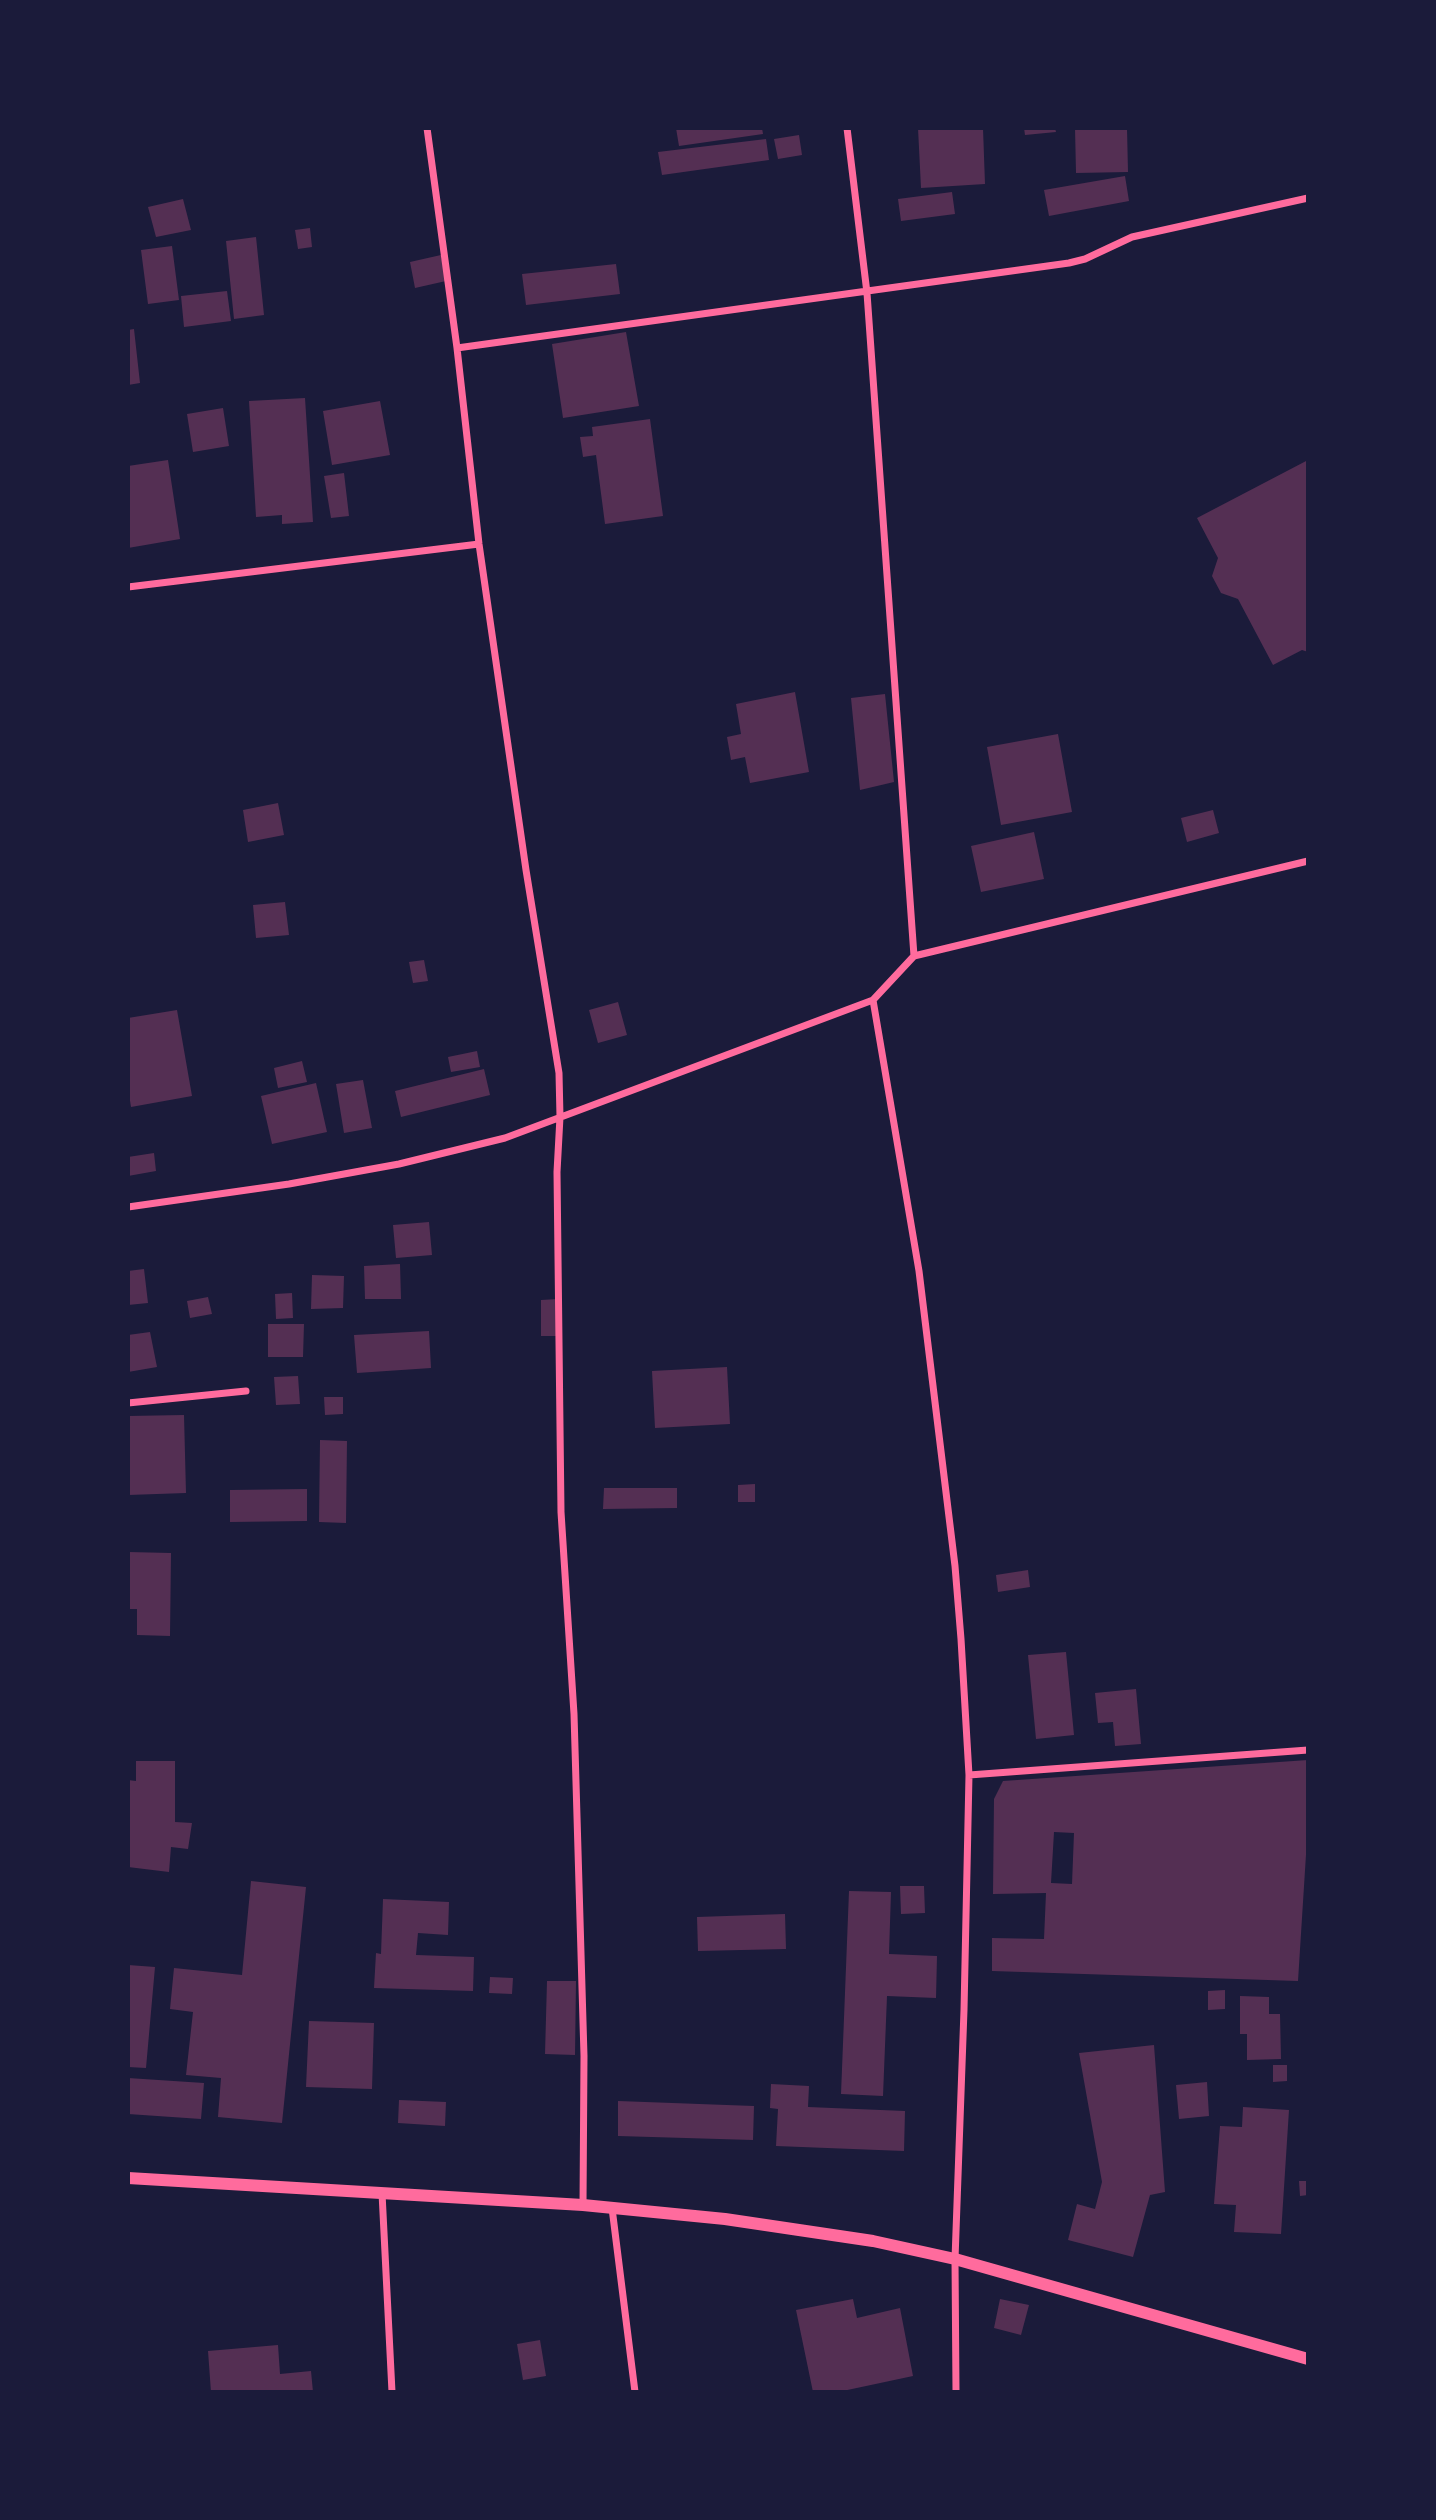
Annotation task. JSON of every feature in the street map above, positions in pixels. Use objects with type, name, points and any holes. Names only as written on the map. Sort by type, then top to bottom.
[{"type":"street","points":[[426,128],[457,348],[479,544],[526,870],[559,1073],[557,1172],[561,1512],[575,1714],[584,2056],[583,2205]]},
{"type":"street","points":[[847,128],[867,293],[914,956]]},
{"type":"street","points":[[457,348],[1069,263],[1145,233],[1308,198]]},
{"type":"street","points":[[128,587],[479,544]]},
{"type":"street","points":[[128,1207],[289,1184],[399,1164],[505,1138],[873,1000],[914,956],[1308,862]]},
{"type":"street","points":[[873,1000],[921,1284],[956,1578],[969,1775],[955,2259],[956,2392]]},
{"type":"street","points":[[128,1403],[246,1391]]},
{"type":"street","points":[[969,1775],[1308,1750]]},
{"type":"street","points":[[128,2178],[583,2205],[772,2226],[873,2241],[955,2259],[1308,2359]]},
{"type":"street","points":[[382,2193],[392,2392]]},
{"type":"street","points":[[612,2208],[635,2392]]},
{"type":"building","points":[[676,128],[762,128],[763,134],[679,146]]},
{"type":"building","points":[[918,128],[983,128],[985,184],[921,188]]},
{"type":"building","points":[[1024,128],[1055,128],[1056,132],[1025,135]]},
{"type":"building","points":[[1075,128],[1127,128],[1128,172],[1076,173]]},
{"type":"building","points":[[799,135],[802,155],[778,159],[774,139]]},
{"type":"building","points":[[766,139],[769,160],[662,175],[658,152]]},
{"type":"building","points":[[1125,176],[1129,201],[1049,216],[1044,190]]},
{"type":"building","points":[[952,192],[955,214],[901,221],[898,199]]},
{"type":"building","points":[[183,199],[191,230],[156,237],[148,207]]},
{"type":"building","points":[[310,228],[312,247],[298,249],[295,230]]},
{"type":"building","points":[[256,237],[264,315],[234,319],[226,241]]},
{"type":"building","points":[[172,246],[179,300],[148,304],[141,250]]},
{"type":"building","points":[[441,255],[446,281],[415,288],[410,262]]},
{"type":"building","points":[[616,264],[620,294],[526,305],[522,274]]},
{"type":"building","points":[[227,291],[231,321],[184,327],[181,296]]},
{"type":"building","points":[[134,329],[140,383],[128,385],[128,330]]},
{"type":"building","points":[[626,332],[639,406],[563,418],[552,344]]},
{"type":"building","points":[[305,398],[313,522],[282,524],[282,515],[256,517],[249,401]]},
{"type":"building","points":[[380,401],[390,455],[332,465],[323,411]]},
{"type":"building","points":[[223,408],[229,446],[193,452],[187,414]]},
{"type":"building","points":[[650,419],[663,516],[605,524],[596,455],[583,457],[580,437],[593,436],[592,427]]},
{"type":"building","points":[[168,460],[180,539],[128,548],[128,466]]},
{"type":"building","points":[[1308,460],[1308,652],[1302,650],[1273,665],[1238,599],[1221,593],[1212,576],[1218,558],[1197,518]]},
{"type":"building","points":[[344,473],[349,516],[331,518],[324,476]]},
{"type":"building","points":[[795,692],[809,772],[750,783],[745,757],[731,760],[727,737],[741,734],[736,704]]},
{"type":"building","points":[[885,694],[894,782],[860,790],[851,698]]},
{"type":"building","points":[[1058,734],[1072,812],[1001,825],[987,747]]},
{"type":"building","points":[[278,803],[284,835],[248,842],[243,810]]},
{"type":"building","points":[[1213,810],[1219,833],[1187,842],[1181,818]]},
{"type":"building","points":[[1034,832],[1044,879],[981,892],[971,846]]},
{"type":"building","points":[[285,902],[289,935],[256,938],[253,905]]},
{"type":"building","points":[[424,960],[428,981],[413,983],[409,962]]},
{"type":"building","points":[[618,1002],[627,1035],[598,1043],[589,1010]]},
{"type":"building","points":[[177,1010],[192,1096],[131,1107],[128,1088],[128,1018]]},
{"type":"building","points":[[477,1051],[480,1067],[451,1072],[448,1057]]},
{"type":"building","points":[[302,1061],[307,1082],[278,1088],[274,1068]]},
{"type":"building","points":[[484,1069],[490,1095],[401,1117],[395,1091]]},
{"type":"building","points":[[363,1080],[372,1128],[344,1133],[336,1084]]},
{"type":"building","points":[[316,1083],[327,1132],[272,1144],[261,1096]]},
{"type":"building","points":[[154,1153],[156,1171],[128,1176],[128,1157]]},
{"type":"building","points":[[429,1222],[432,1255],[396,1258],[393,1225]]},
{"type":"building","points":[[400,1264],[401,1299],[365,1299],[364,1266]]},
{"type":"building","points":[[144,1269],[148,1303],[128,1305],[128,1271]]},
{"type":"building","points":[[312,1275],[344,1276],[343,1308],[311,1309]]},
{"type":"building","points":[[292,1293],[293,1318],[276,1319],[275,1294]]},
{"type":"building","points":[[208,1297],[212,1314],[190,1318],[187,1301]]},
{"type":"building","points":[[558,1299],[558,1336],[541,1336],[541,1300]]},
{"type":"building","points":[[268,1324],[304,1324],[303,1357],[268,1357]]},
{"type":"building","points":[[429,1331],[431,1368],[357,1373],[354,1335]]},
{"type":"building","points":[[150,1332],[157,1367],[128,1372],[128,1335]]},
{"type":"building","points":[[727,1367],[730,1424],[655,1428],[652,1371]]},
{"type":"building","points":[[298,1376],[300,1404],[276,1405],[274,1377]]},
{"type":"building","points":[[324,1397],[343,1397],[343,1414],[325,1415]]},
{"type":"building","points":[[184,1415],[186,1493],[128,1495],[128,1416]]},
{"type":"building","points":[[320,1440],[347,1441],[346,1523],[319,1522]]},
{"type":"building","points":[[755,1484],[755,1502],[738,1502],[738,1485]]},
{"type":"building","points":[[604,1488],[677,1488],[677,1508],[603,1509]]},
{"type":"building","points":[[307,1489],[307,1521],[230,1522],[230,1490]]},
{"type":"building","points":[[128,1552],[171,1553],[170,1636],[137,1635],[137,1609],[128,1609]]},
{"type":"building","points":[[1028,1570],[1030,1587],[998,1592],[996,1575]]},
{"type":"building","points":[[1066,1652],[1074,1735],[1036,1739],[1028,1655]]},
{"type":"building","points":[[1136,1689],[1141,1744],[1115,1746],[1113,1722],[1098,1723],[1095,1693]]},
{"type":"building","points":[[1308,1760],[1308,1823],[1298,1981],[992,1971],[992,1938],[1044,1939],[1046,1893],[993,1894],[994,1799],[1003,1781]],"holes":[[[1054,1832],[1074,1833],[1072,1884],[1051,1883]]]},
{"type":"building","points":[[136,1761],[175,1761],[175,1822],[192,1823],[188,1849],[171,1847],[169,1872],[128,1867],[128,1780],[136,1781]]},
{"type":"building","points":[[251,1881],[306,1887],[282,2123],[218,2117],[221,2078],[186,2075],[193,2012],[170,2009],[174,1968],[242,1975]]},
{"type":"building","points":[[900,1886],[924,1886],[925,1913],[901,1914]]},
{"type":"building","points":[[849,1891],[891,1892],[889,1954],[937,1956],[936,1998],[887,1996],[883,2096],[841,2094]]},
{"type":"building","points":[[383,1899],[449,1902],[448,1935],[418,1933],[416,1955],[474,1957],[473,1991],[374,1988],[376,1953],[381,1954]]},
{"type":"building","points":[[785,1914],[786,1949],[698,1951],[697,1917]]},
{"type":"building","points":[[128,1965],[155,1967],[146,2068],[128,2067]]},
{"type":"building","points":[[490,1977],[513,1978],[512,1994],[489,1993]]},
{"type":"building","points":[[547,1981],[576,1981],[575,2055],[545,2054]]},
{"type":"building","points":[[1225,1990],[1225,2009],[1208,2010],[1208,1991]]},
{"type":"building","points":[[1240,1996],[1269,1997],[1269,2014],[1280,2014],[1281,2059],[1247,2060],[1247,2034],[1240,2034]]},
{"type":"building","points":[[309,2021],[374,2023],[372,2089],[306,2087]]},
{"type":"building","points":[[1154,2045],[1165,2192],[1150,2195],[1133,2257],[1068,2240],[1077,2204],[1095,2209],[1102,2182],[1079,2053]]},
{"type":"building","points":[[1273,2065],[1287,2065],[1287,2081],[1273,2082]]},
{"type":"building","points":[[128,2078],[204,2083],[201,2119],[128,2114]]},
{"type":"building","points":[[1207,2082],[1209,2116],[1179,2119],[1176,2085]]},
{"type":"building","points":[[771,2084],[809,2086],[808,2107],[905,2111],[904,2151],[776,2146],[778,2109],[770,2108]]},
{"type":"building","points":[[399,2100],[446,2102],[445,2126],[398,2123]]},
{"type":"building","points":[[618,2101],[754,2106],[753,2140],[618,2136]]},
{"type":"building","points":[[1243,2107],[1289,2110],[1281,2234],[1234,2232],[1236,2205],[1214,2204],[1220,2126],[1242,2127]]},
{"type":"building","points":[[1299,2181],[1308,2181],[1308,2195],[1300,2196]]},
{"type":"building","points":[[853,2299],[857,2318],[900,2308],[913,2376],[838,2392],[813,2392],[796,2310]]},
{"type":"building","points":[[1000,2299],[1029,2305],[1021,2335],[994,2328]]},
{"type":"building","points":[[540,2340],[546,2376],[523,2380],[517,2344]]},
{"type":"building","points":[[278,2345],[280,2374],[311,2371],[313,2392],[211,2392],[208,2351]]}]
